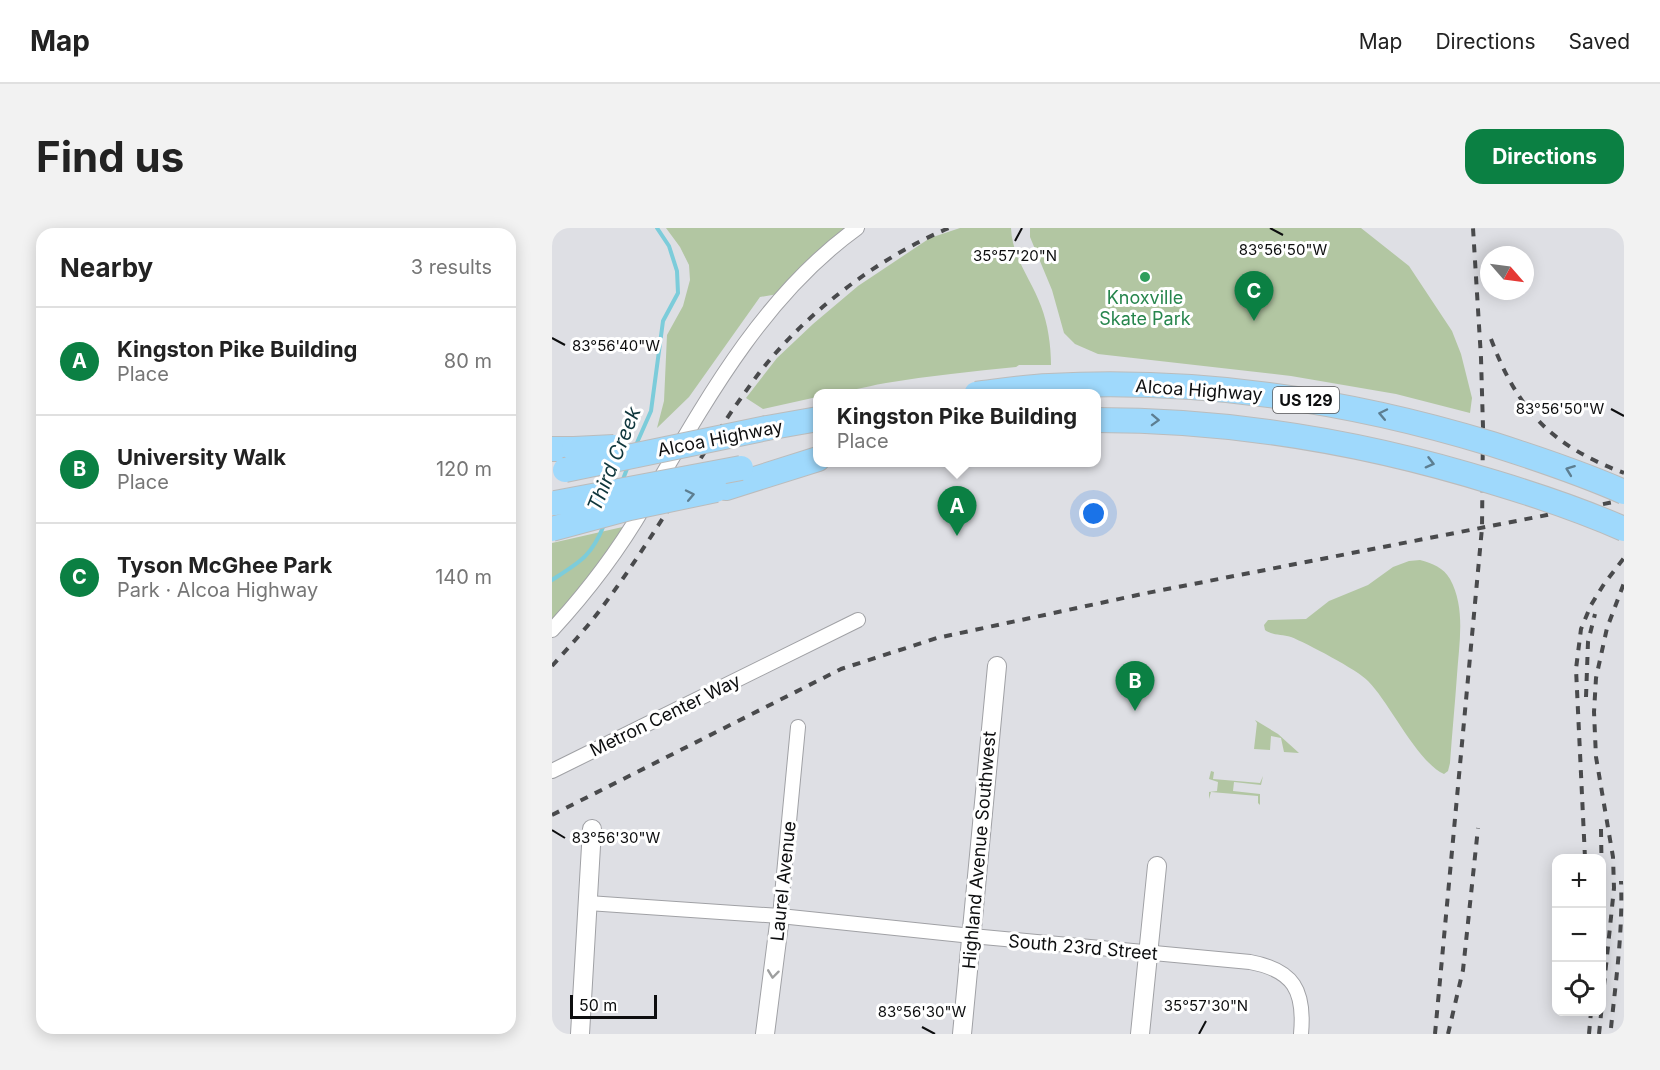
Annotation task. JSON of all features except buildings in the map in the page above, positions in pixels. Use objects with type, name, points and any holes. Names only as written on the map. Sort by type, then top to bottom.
[{"type":"highway","name":"Alcoa Highway","points":[[1017,389],[1048,386],[1139,385],[1212,388],[1337,405],[1402,418],[1538,458],[1624,492]]},
{"type":"highway","name":"Alcoa Highway","points":[[561,460],[692,443],[813,420]]},
{"type":"highway","name":"Alcoa Highway","points":[[1101,420],[1155,420],[1220,424],[1292,433],[1348,444],[1470,475],[1532,494],[1624,530]]},
{"type":"highway","name":"Alcoa Highway","points":[[554,504],[741,468],[813,458]]},
{"type":"highway","points":[[552,529],[630,508],[726,488],[813,459]]},
{"type":"street","points":[[552,630],[573,607],[628,534],[711,392],[758,324],[829,248],[856,228]]},
{"type":"street","name":"Metron Center Way","points":[[552,771],[858,620]]},
{"type":"street","name":"Highland Avenue Southwest","points":[[962,1034],[997,666]]},
{"type":"street","name":"Laurel Avenue","points":[[765,1034],[780,916],[798,727]]},
{"type":"street","points":[[580,1034],[592,829]]},
{"type":"street","points":[[1140,1034],[1157,866]]},
{"type":"street","name":"South 23rd Street","points":[[588,903],[780,916],[1267,965],[1288,979],[1296,988],[1303,1014],[1301,1034]]},
{"type":"green space","points":[[666,228],[845,228],[804,263],[778,294],[760,297],[689,397],[657,428],[664,401],[667,335],[683,306],[690,280],[689,265],[680,247]]},
{"type":"green space","points":[[960,228],[1011,228],[1018,258],[1043,313],[1049,335],[1051,365],[1019,365],[902,380],[858,389],[813,389],[813,398],[763,409],[746,398],[777,358],[813,324],[858,286],[930,238]]},
{"type":"green space","points":[[1030,228],[1361,228],[1409,266],[1452,331],[1461,354],[1472,398],[1470,413],[1396,394],[1291,376],[1098,354],[1075,344],[1064,333],[1052,290],[1030,237]]},
{"type":"green space","points":[[627,526],[552,625],[552,543]]},
{"type":"green space","points":[[1420,560],[1437,566],[1450,579],[1460,614],[1450,763],[1448,771],[1444,774],[1424,758],[1376,691],[1362,676],[1298,640],[1268,632],[1264,625],[1268,620],[1306,619],[1329,601],[1368,585],[1393,567]]},
{"type":"green space","points":[[1255,720],[1278,734],[1299,753],[1284,752],[1281,738],[1271,736],[1270,750],[1254,749],[1257,723]]},
{"type":"green space","points":[[1211,771],[1214,772],[1213,779],[1260,783],[1263,776],[1261,785],[1234,782],[1233,791],[1260,794],[1260,805],[1258,796],[1211,792],[1209,799],[1209,792],[1217,791],[1218,782],[1209,779]]},
{"type":"waterway","name":"Third Creek","points":[[636,445],[651,411],[663,321],[678,293],[677,271],[669,246],[657,228]]},
{"type":"waterway","name":"Third Creek","points":[[622,482],[628,466]]},
{"type":"waterway","name":"Third Creek","points":[[552,580],[584,558],[594,545],[604,525]]},
{"type":"railway","points":[[552,666],[592,621],[656,529],[731,412],[791,336],[840,293],[866,274],[893,256],[949,228]]},
{"type":"railway","points":[[1435,1034],[1482,528],[1481,358],[1473,228]]},
{"type":"railway","points":[[1491,339],[1513,387],[1541,423],[1557,438],[1577,451],[1624,473]]},
{"type":"railway","points":[[552,815],[841,669],[937,638],[1147,593],[1624,500]]},
{"type":"railway","points":[[1585,854],[1576,669],[1581,629],[1591,605],[1624,558]]},
{"type":"railway","points":[[1599,1034],[1614,888],[1613,857],[1596,757],[1594,712],[1596,678],[1607,628],[1624,583]]},
{"type":"railway","points":[[1586,697],[1588,642],[1595,614]]},
{"type":"railway","points":[[1448,1034],[1463,970],[1478,828]]},
{"type":"railway","points":[[1601,829],[1601,854]]},
{"type":"railway","points":[[1611,1028],[1620,937],[1621,881]]},
{"type":"railway","points":[[1589,1034],[1591,1016]]},
{"type":"place","name":"Knoxville Skate Park","points":[[1145,277]]},
{"type":"place","name":"Tyson McGhee Park","points":[[1254,321]]},
{"type":"place","name":"Kingston Pike Building","points":[[957,536]]},
{"type":"place","name":"University Walk","points":[[1135,711]]}]
